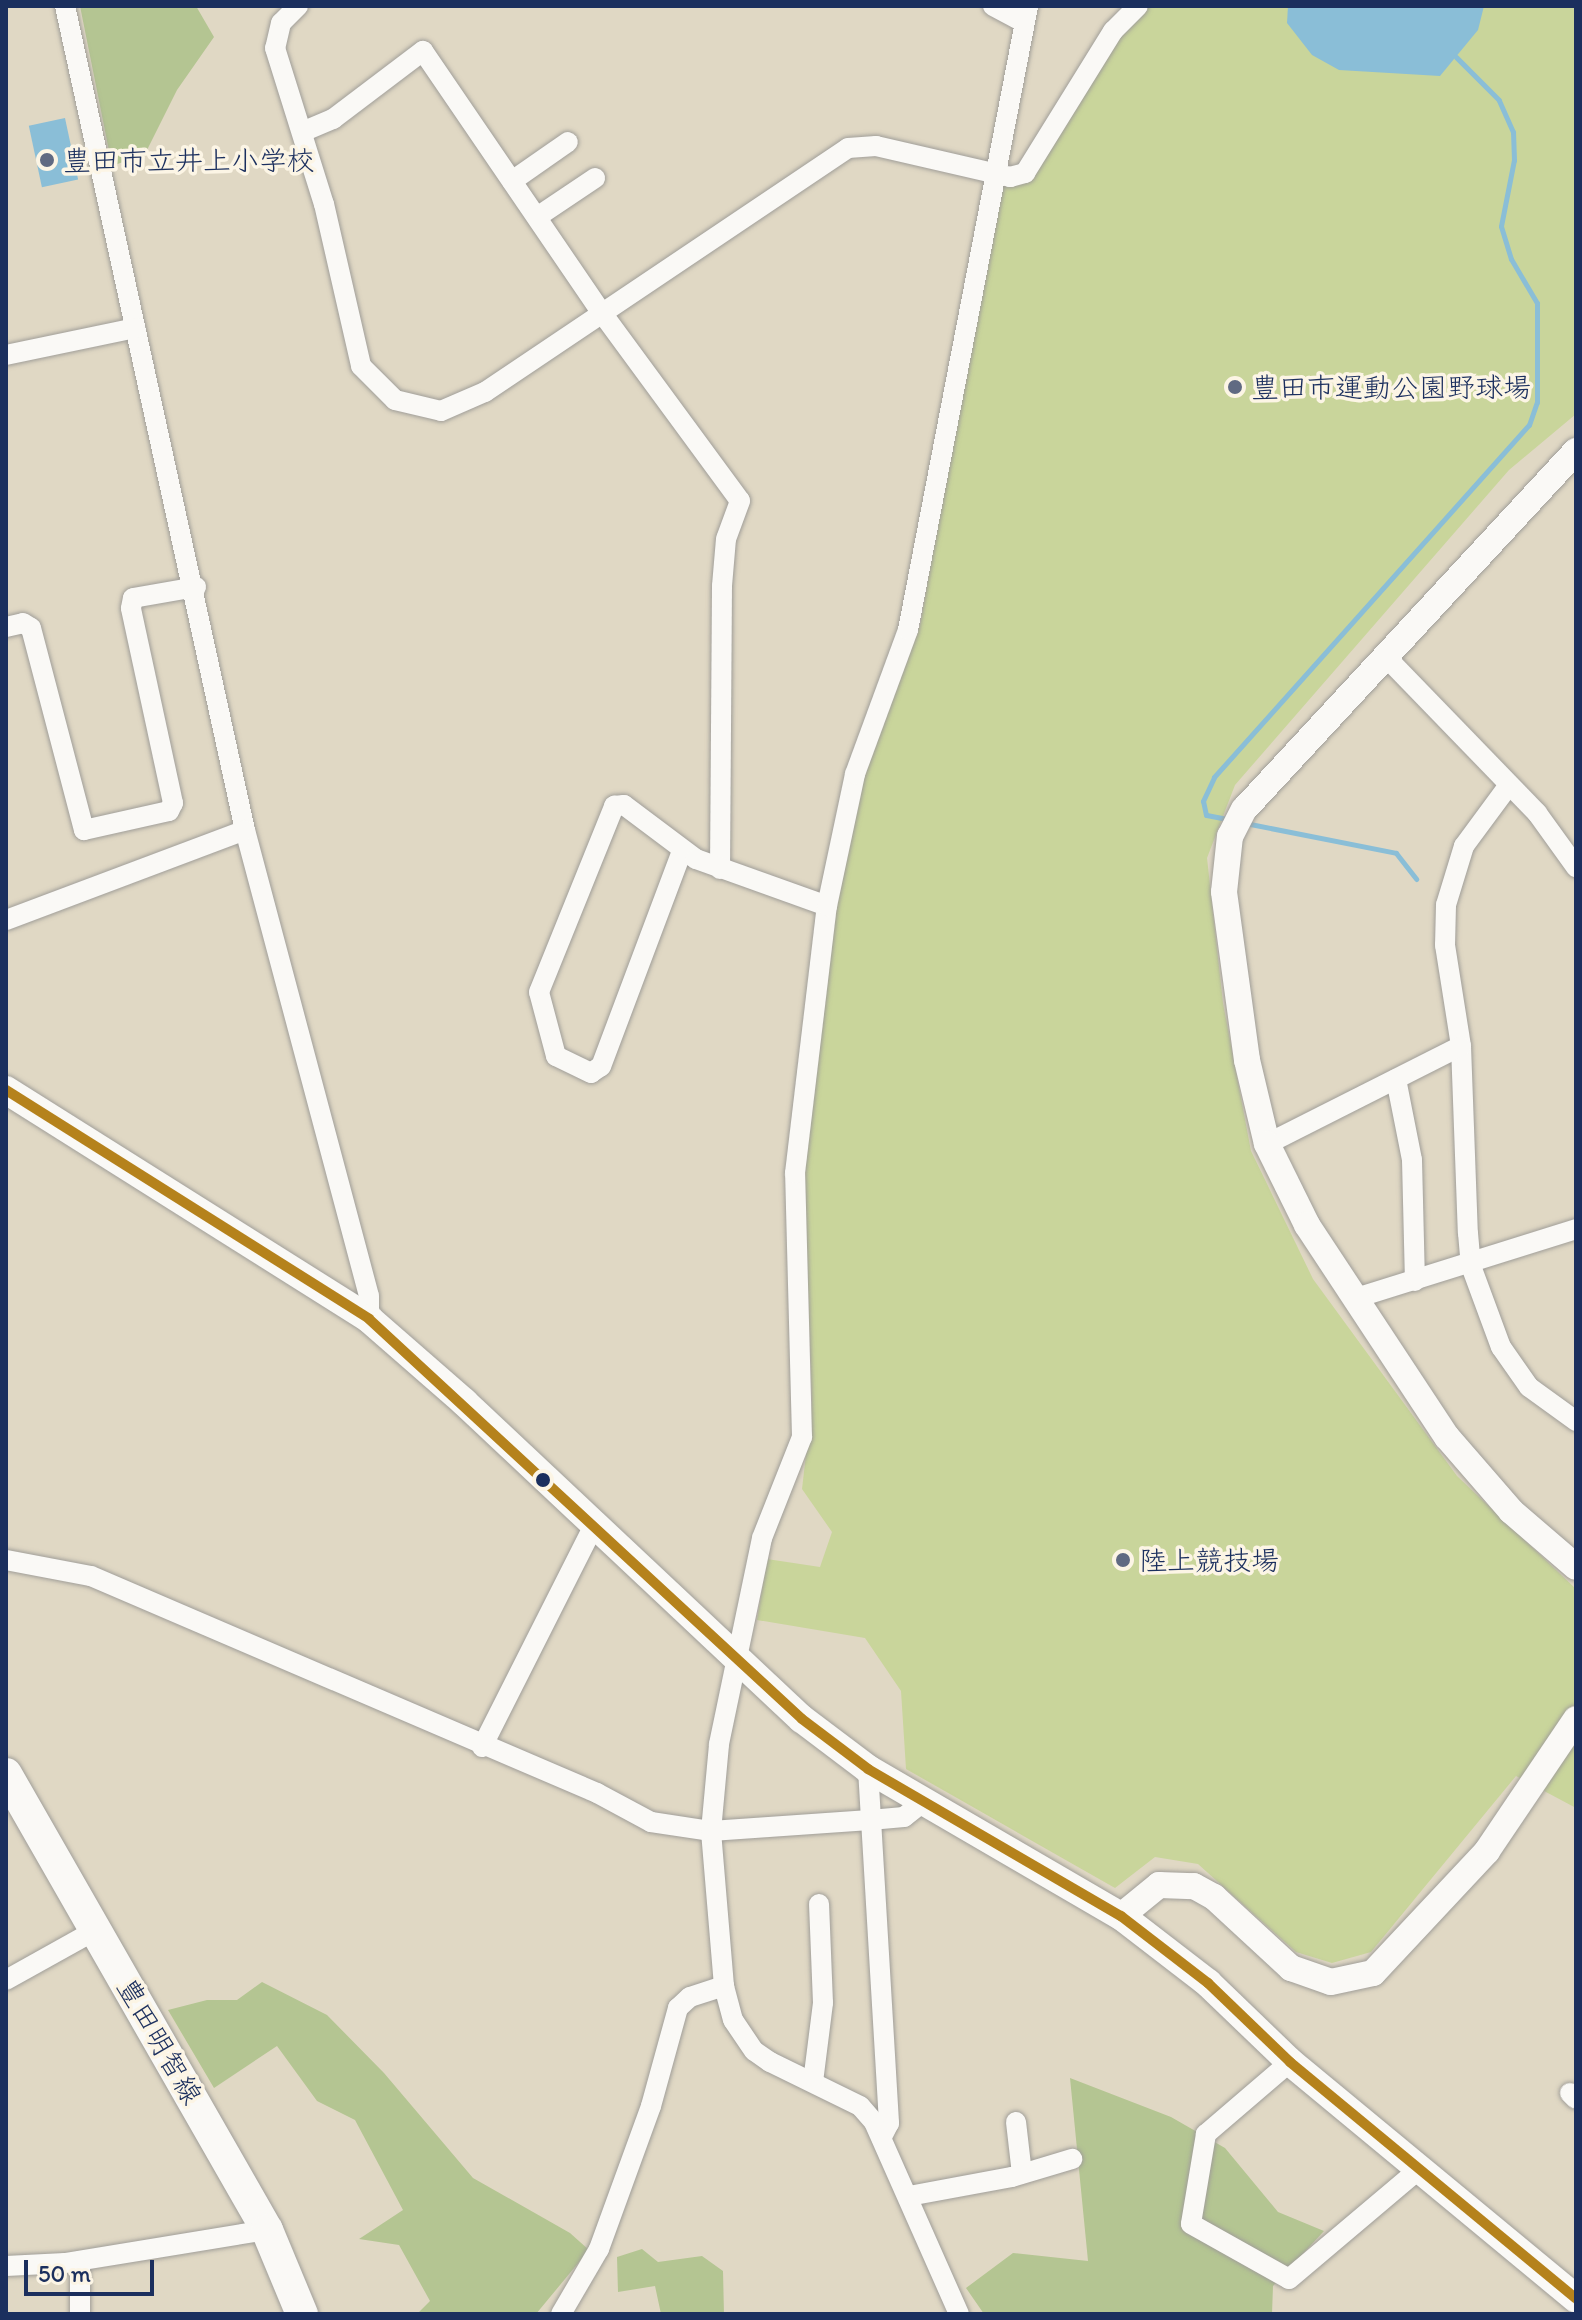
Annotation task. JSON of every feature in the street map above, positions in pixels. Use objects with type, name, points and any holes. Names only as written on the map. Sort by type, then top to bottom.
[{"type":"main road","points":[[6,1090],[369,1319],[594,1525],[736,1662],[868,1769],[1121,1916],[1208,1983],[1290,2062],[1576,2299]]},
{"type":"main road","name":"豊田明智線","points":[[6,1774],[267,2230],[302,2314]]},
{"type":"street","points":[[65,6],[135,328],[196,587],[245,830],[366,1281],[369,1319]]},
{"type":"street","points":[[298,6],[281,23],[275,48],[302,132],[361,366],[395,400],[428,410],[453,408],[602,313],[848,148],[876,146],[997,174],[1025,173],[1113,31],[1138,6]]},
{"type":"street","points":[[959,2314],[883,2135],[860,2106],[754,2051],[733,2020],[724,1986],[711,1831],[719,1744],[762,1538],[802,1437],[795,1173],[827,906],[855,774],[908,630],[1026,14],[993,6]]},
{"type":"street","points":[[302,132],[333,119],[423,51],[602,313],[740,501],[726,539],[722,586],[720,869]]},
{"type":"street","points":[[512,181],[568,142]]},
{"type":"street","points":[[537,217],[595,178]]},
{"type":"street","points":[[6,355],[135,328]]},
{"type":"street","points":[[1576,451],[1261,789],[1230,836],[1224,892],[1247,1060],[1267,1144],[1307,1225],[1447,1437],[1511,1511],[1576,1567]]},
{"type":"street","points":[[6,627],[23,623],[31,628],[84,830],[169,811],[173,803],[131,608],[133,598],[196,587]]},
{"type":"street","points":[[1384,655],[1509,785],[1576,867]]},
{"type":"street","points":[[1509,785],[1464,846],[1446,905],[1445,945],[1461,1046],[1471,1266],[1513,1369],[1549,1404],[1576,1421]]},
{"type":"street","points":[[682,851],[601,1066],[591,1073],[556,1056],[539,992],[614,806],[624,805],[682,851],[720,869],[827,906]]},
{"type":"street","points":[[6,919],[245,830]]},
{"type":"street","points":[[1267,1144],[1461,1046]]},
{"type":"street","points":[[1396,1079],[1412,1160],[1415,1281]]},
{"type":"street","points":[[1356,1298],[1471,1266],[1576,1229]]},
{"type":"street","points":[[482,1747],[594,1525]]},
{"type":"street","points":[[6,1560],[91,1576],[482,1747],[597,1793],[651,1822],[711,1831],[870,1820],[904,1817],[923,1802]]},
{"type":"street","points":[[1121,1916],[1159,1885],[1194,1886],[1214,1897],[1291,1968],[1331,1982],[1373,1973],[1403,1946],[1487,1851],[1576,1719]]},
{"type":"street","points":[[868,1769],[889,2123],[883,2135]]},
{"type":"street","points":[[813,2082],[823,2003],[819,1904]]},
{"type":"street","points":[[6,1980],[96,1930]]},
{"type":"street","points":[[561,2314],[599,2249],[651,2106],[678,2008],[690,1997],[724,1986]]},
{"type":"street","points":[[1290,2062],[1206,2134],[1191,2224],[1289,2279],[1419,2169]]},
{"type":"street","points":[[1016,2122],[1022,2174]]},
{"type":"street","points":[[909,2196],[1022,2174],[1072,2159]]},
{"type":"street","points":[[6,2266],[80,2261],[267,2230]]},
{"type":"street","points":[[80,2261],[80,2314]]},
{"type":"green space","points":[[80,6],[196,6],[214,37],[177,90],[145,154],[112,166]]},
{"type":"green space","points":[[1144,6],[1576,6],[1576,414],[1509,470],[1235,785],[1207,858],[1223,1003],[1251,1151],[1313,1279],[1457,1476],[1576,1589],[1576,1808],[1516,1776],[1371,1952],[1332,1963],[1296,1952],[1198,1864],[1155,1857],[1115,1888],[906,1769],[901,1691],[865,1638],[757,1620],[767,1559],[820,1567],[832,1532],[802,1489],[812,1402],[804,1173],[832,900],[869,758],[920,626],[997,184],[1021,183],[1126,22]]},
{"type":"green space","points":[[262,1982],[327,2015],[384,2073],[473,2178],[570,2233],[589,2250],[536,2314],[417,2314],[430,2301],[399,2245],[359,2239],[403,2210],[355,2120],[317,2101],[277,2046],[214,2088],[168,2010],[207,2000],[237,2000]]},
{"type":"green space","points":[[1070,2078],[1171,2117],[1225,2148],[1278,2212],[1324,2231],[1273,2286],[1272,2314],[984,2314],[966,2288],[1013,2253],[1088,2261]]},
{"type":"green space","points":[[642,2249],[658,2262],[702,2256],[723,2271],[724,2314],[661,2314],[655,2286],[618,2292],[617,2257]]},
{"type":"water","points":[[1288,6],[1484,6],[1478,30],[1440,76],[1339,70],[1312,55],[1287,23]]},
{"type":"water","points":[[65,118],[78,180],[42,187],[29,126]]},
{"type":"waterway","points":[[1227,819],[1206,815],[1203,801],[1214,777],[1529,425],[1537,402],[1537,303],[1511,259],[1501,226],[1514,160],[1513,132],[1499,100],[1456,57]]},
{"type":"waterway","points":[[1245,823],[1396,853],[1416,879]]},
{"type":"transit line","points":[[6,1090],[369,1319],[802,1719],[868,1769],[1121,1916],[1208,1983],[1290,2062],[1576,2299]]},
{"type":"place","name":"豊田市立井上小学校","points":[[47,160]]},
{"type":"place","name":"豊田市運動公園野球場","points":[[1235,387]]},
{"type":"place","name":"陸上競技場","points":[[1123,1560]]}]
